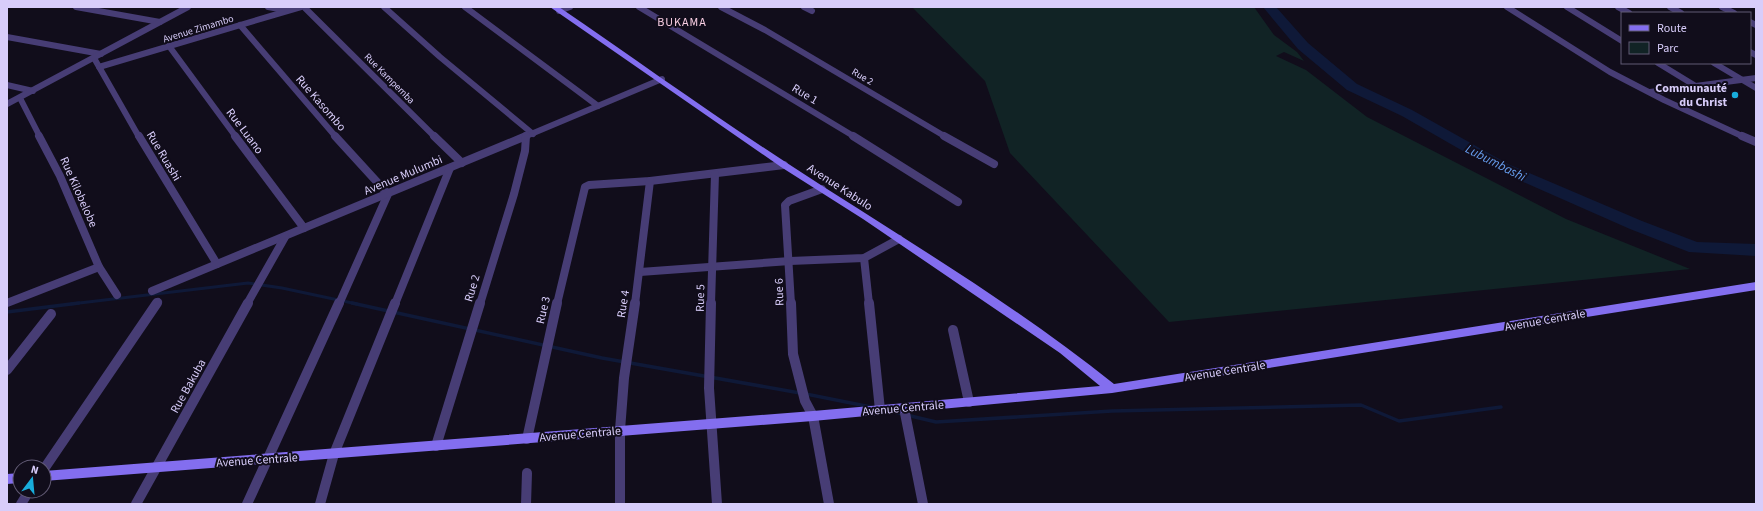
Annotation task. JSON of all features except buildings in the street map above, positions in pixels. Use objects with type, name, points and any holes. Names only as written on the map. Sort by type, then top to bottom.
[{"type":"street","points":[[76,7],[160,22]]},
{"type":"street","points":[[7,104],[188,7]]},
{"type":"street","points":[[268,7],[288,10]]},
{"type":"street","name":"Avenue Zimambo","points":[[99,67],[301,7]]},
{"type":"street","name":"Rue Kampemba","points":[[304,7],[462,163]]},
{"type":"street","points":[[384,7],[529,135]]},
{"type":"street","points":[[465,7],[598,106]]},
{"type":"street","points":[[556,9],[570,7]]},
{"type":"street","name":"Rue 1","points":[[639,7],[902,165],[958,202]]},
{"type":"street","name":"Rue 2","points":[[720,7],[765,30],[883,101],[994,164]]},
{"type":"street","points":[[804,7],[812,11]]},
{"type":"street","points":[[1507,7],[1565,45],[1649,92],[1756,142]]},
{"type":"street","points":[[1567,7],[1621,40]]},
{"type":"street","points":[[1618,7],[1627,12]]},
{"type":"street","points":[[1670,7],[1679,12]]},
{"type":"street","points":[[1722,7],[1732,12]]},
{"type":"street","name":"Avenue Kabulo","points":[[556,9],[662,79],[784,165],[899,239],[1064,350],[1112,389]]},
{"type":"street","name":"Rue Kasombo","points":[[240,25],[388,194]]},
{"type":"street","points":[[7,37],[101,54]]},
{"type":"street","name":"Rue Luano","points":[[169,46],[304,228]]},
{"type":"street","name":"Rue Ruashi","points":[[94,58],[120,105],[217,264]]},
{"type":"street","points":[[1660,64],[1694,85]]},
{"type":"street","points":[[1716,64],[1756,88]]},
{"type":"street","points":[[1649,92],[1756,78]]},
{"type":"street","name":"Avenue Mulumbi","points":[[152,291],[662,79]]},
{"type":"street","points":[[7,85],[33,90]]},
{"type":"street","name":"Rue Kilobelobe","points":[[20,98],[60,176],[99,267],[117,295]]},
{"type":"street","name":"Rue 2","points":[[436,446],[514,194],[529,135]]},
{"type":"street","points":[[650,181],[784,165]]},
{"type":"street","points":[[320,504],[334,454],[395,300],[450,168]]},
{"type":"street","name":"Rue 5","points":[[715,174],[709,388],[710,424],[717,504]]},
{"type":"street","name":"Rue 3","points":[[527,439],[542,365],[585,187],[589,185],[650,181]]},
{"type":"street","name":"Rue 4","points":[[620,504],[620,430],[627,352],[640,272],[650,181]]},
{"type":"street","name":"Rue 6","points":[[822,189],[789,201],[786,205],[790,261],[793,354],[805,401],[813,416],[829,504]]},
{"type":"street","points":[[247,504],[388,194]]},
{"type":"street","name":"Rue Bakuba","points":[[136,504],[260,279],[285,237]]},
{"type":"street","points":[[640,272],[790,261],[864,258],[899,239]]},
{"type":"street","points":[[864,258],[880,410]]},
{"type":"street","points":[[7,303],[99,267]]},
{"type":"street","name":"Avenue Centrale","points":[[52,475],[813,416],[1112,389],[1756,286]]},
{"type":"street","points":[[51,459],[158,302]]},
{"type":"street","points":[[7,370],[51,314]]},
{"type":"street","points":[[953,330],[969,402]]},
{"type":"street","points":[[904,408],[923,504]]},
{"type":"street","points":[[526,504],[527,473]]},
{"type":"green space","points":[[912,7],[1254,7],[1274,35],[1297,52],[1304,61],[1284,52],[1276,56],[1306,70],[1367,117],[1566,219],[1690,269],[1169,322],[1010,153],[985,81]]},
{"type":"waterway","name":"Lubumbashi","points":[[1269,7],[1303,46],[1352,87],[1407,113],[1502,167],[1636,225],[1695,248],[1756,250]]},
{"type":"waterway","points":[[71,304],[248,283],[282,288],[357,304]]},
{"type":"waterway","points":[[71,304],[79,303]]},
{"type":"waterway","points":[[352,303],[602,358],[800,393]]},
{"type":"waterway","points":[[7,312],[71,304]]},
{"type":"waterway","points":[[806,394],[871,407]]},
{"type":"waterway","points":[[894,412],[936,422],[1112,411],[1361,405],[1399,421],[1501,407]]},
{"type":"place","name":"Communauté du Christ","points":[[1735,95]]},
{"type":"district","name":"BUKAMA","points":[[682,22]]}]
